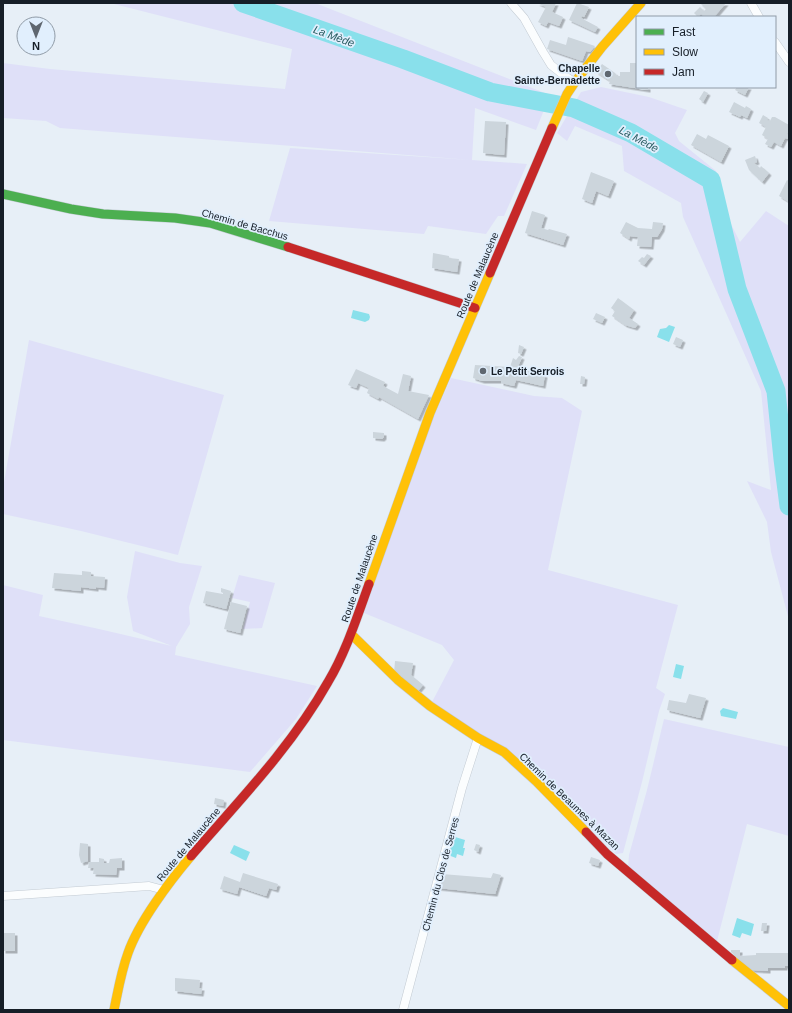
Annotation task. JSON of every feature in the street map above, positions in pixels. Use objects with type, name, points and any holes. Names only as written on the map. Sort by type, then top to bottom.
[{"type":"main road","name":"Route de Malaucène","points":[[114,1010],[128,952],[146,918],[164,890],[189,858],[245,794],[300,727],[329,681],[351,634],[419,439],[558,113],[574,82],[641,3]]},
{"type":"main road","name":"Chemin de Bacchus","points":[[3,194],[71,209],[103,214],[175,218],[210,223],[475,308]]},
{"type":"main road","name":"Chemin de Beaumes à Mazan","points":[[351,634],[398,680],[430,706],[478,738],[504,752],[537,782],[607,854],[716,948],[789,1006]]},
{"type":"street","points":[[511,3],[524,18],[542,52],[551,65],[574,82]]},
{"type":"street","points":[[751,3],[758,16]]},
{"type":"street","points":[[776,43],[789,62]]},
{"type":"street","name":"Chemin du Clos de Serres","points":[[403,1010],[462,788],[478,738]]},
{"type":"street","points":[[3,896],[149,886],[164,890]]},
{"type":"shaded area","points":[[110,3],[315,3],[550,95],[536,130],[475,108],[472,160],[527,164],[504,216],[498,216],[486,234],[428,226],[424,234],[269,221],[290,148],[471,160],[60,128],[46,121],[3,118],[3,63],[50,69],[285,89],[292,49]]},
{"type":"shaded area","points":[[601,87],[649,97],[687,110],[675,133],[679,141],[716,171],[725,212],[740,242],[766,211],[789,226],[789,620],[771,552],[767,522],[747,481],[771,490],[761,391],[683,217],[681,203],[624,171],[622,146],[575,126],[567,141],[557,133],[581,92]]},
{"type":"shaded area","points":[[29,340],[224,395],[178,555],[81,531],[3,514],[3,488]]},
{"type":"shaded area","points":[[451,378],[534,396],[562,398],[582,411],[548,570],[678,605],[656,688],[665,694],[659,711],[623,853],[616,854],[539,778],[432,702],[454,660],[442,645],[364,613],[428,430]]},
{"type":"shaded area","points":[[135,551],[180,563],[202,566],[189,607],[190,624],[176,647],[175,655],[317,686],[296,719],[250,772],[3,740],[3,585],[43,595],[39,616],[172,646],[133,631],[127,597]]},
{"type":"shaded area","points":[[239,575],[275,583],[262,628],[243,629],[250,602],[232,598]]},
{"type":"shaded area","points":[[664,719],[789,747],[789,836],[747,824],[717,941],[628,867],[629,855],[647,790]]},
{"type":"water","points":[[353,310],[369,314],[369,320],[365,322],[351,318]]},
{"type":"water","points":[[669,325],[675,327],[669,342],[657,337],[660,329],[666,328]]},
{"type":"water","points":[[676,664],[684,666],[681,679],[673,677]]},
{"type":"water","points":[[723,708],[738,712],[736,719],[721,716],[720,711]]},
{"type":"water","points":[[452,836],[465,840],[463,856],[457,854],[456,858],[448,855]]},
{"type":"water","points":[[234,845],[250,852],[246,861],[230,853]]},
{"type":"water","points":[[737,918],[754,924],[751,936],[742,933],[740,938],[732,935]]},
{"type":"building","points":[[537,3],[556,3],[552,12],[563,17],[559,26],[548,22],[546,26],[538,22],[546,7]]},
{"type":"building","points":[[577,3],[589,7],[584,17],[582,16],[581,18],[598,27],[595,32],[569,20]]},
{"type":"building","points":[[700,3],[726,3],[715,16],[704,16],[701,14],[697,16],[694,13],[700,7],[704,11],[706,9]]},
{"type":"building","points":[[568,37],[595,46],[590,52],[586,51],[582,61],[547,49],[550,40],[566,45]]},
{"type":"building","points":[[630,63],[636,63],[636,88],[648,88],[648,90],[609,84],[610,81],[596,72],[602,64],[617,76],[620,76],[620,72],[630,72]]},
{"type":"building","points":[[736,88],[748,88],[745,95],[735,90]]},
{"type":"building","points":[[704,91],[708,93],[703,102],[699,99]]},
{"type":"building","points":[[734,102],[745,108],[746,106],[751,109],[747,118],[741,115],[740,117],[729,112]]},
{"type":"building","points":[[763,115],[768,118],[767,120],[770,121],[772,117],[775,117],[789,125],[789,131],[787,134],[789,135],[789,138],[785,138],[781,146],[774,142],[771,147],[765,144],[768,139],[762,135],[766,127],[759,123]]},
{"type":"building","points":[[485,121],[506,122],[504,155],[483,153]]},
{"type":"building","points":[[697,134],[706,139],[708,135],[729,146],[721,162],[691,145]]},
{"type":"building","points":[[755,156],[757,162],[754,163],[760,168],[761,166],[769,173],[762,182],[749,170],[745,160]]},
{"type":"building","points":[[591,172],[614,181],[608,196],[596,191],[592,203],[582,199]]},
{"type":"building","points":[[787,180],[789,181],[789,202],[779,196]]},
{"type":"building","points":[[532,211],[545,215],[541,228],[567,234],[563,245],[525,233]]},
{"type":"building","points":[[626,222],[638,228],[652,229],[653,222],[663,223],[662,229],[657,237],[652,237],[651,247],[637,246],[638,237],[630,236],[629,239],[620,233]]},
{"type":"building","points":[[433,253],[449,256],[449,258],[459,259],[457,272],[432,268]]},
{"type":"building","points":[[647,254],[651,256],[644,265],[638,261],[642,257],[644,258]]},
{"type":"building","points":[[618,298],[634,310],[629,318],[638,324],[635,328],[625,325],[612,316],[615,311],[611,308]]},
{"type":"building","points":[[596,313],[605,317],[602,323],[593,319]]},
{"type":"building","points":[[676,337],[683,340],[680,347],[673,344]]},
{"type":"building","points":[[519,345],[524,347],[521,354],[518,353]]},
{"type":"building","points":[[519,356],[522,357],[517,369],[533,372],[537,370],[539,374],[545,375],[543,386],[516,380],[514,386],[501,383],[501,381],[482,381],[473,378],[475,365],[510,367],[513,358],[516,360]]},
{"type":"building","points":[[356,369],[385,382],[383,386],[398,394],[403,374],[411,376],[408,391],[429,395],[418,419],[379,397],[378,399],[367,393],[369,388],[358,383],[356,388],[348,385]]},
{"type":"building","points":[[581,376],[585,377],[584,384],[580,384]]},
{"type":"building","points":[[373,432],[384,433],[384,437],[382,439],[373,438]]},
{"type":"building","points":[[82,571],[91,572],[91,576],[105,577],[104,588],[96,587],[96,589],[81,587],[81,591],[52,588],[54,573],[82,575]]},
{"type":"building","points":[[221,588],[231,591],[226,609],[203,603],[206,591],[223,594],[221,592]]},
{"type":"building","points":[[231,602],[247,606],[240,633],[224,629]]},
{"type":"building","points":[[395,661],[413,663],[411,675],[423,685],[418,691],[394,673]]},
{"type":"building","points":[[689,694],[706,698],[700,718],[667,710],[669,700],[686,703]]},
{"type":"building","points":[[215,798],[224,800],[223,806],[214,804]]},
{"type":"building","points":[[80,843],[88,844],[88,861],[81,863],[79,855]]},
{"type":"building","points":[[476,844],[480,845],[478,852],[474,850]]},
{"type":"building","points":[[591,857],[600,860],[598,866],[589,863]]},
{"type":"building","points":[[99,858],[104,859],[104,863],[109,863],[110,859],[122,858],[122,868],[117,868],[116,875],[93,874],[94,868],[88,868],[89,862],[99,862]]},
{"type":"building","points":[[243,873],[278,884],[276,890],[269,888],[266,896],[239,887],[237,894],[220,889],[224,876],[240,882]]},
{"type":"building","points":[[493,873],[501,875],[495,894],[438,888],[442,874],[491,878]]},
{"type":"building","points":[[762,923],[767,923],[766,931],[761,931]]},
{"type":"building","points":[[3,933],[15,933],[15,951],[3,951]]},
{"type":"building","points":[[731,950],[740,950],[740,956],[756,955],[756,953],[789,953],[789,966],[785,966],[785,968],[768,968],[768,971],[752,970],[731,952]]},
{"type":"building","points":[[175,978],[200,980],[199,988],[202,988],[201,994],[175,991]]},
{"type":"waterway","name":"La Mède","points":[[243,3],[403,59],[490,92],[574,108],[631,133],[711,180],[737,289],[776,391],[789,506]]},
{"type":"traffic: fast","points":[[3,194],[71,209],[103,214],[175,218],[210,223],[288,247]]},
{"type":"traffic: slow","points":[[552,128],[567,94],[575,82],[602,47],[641,3]]},
{"type":"traffic: slow","points":[[369,584],[430,413],[490,273]]},
{"type":"traffic: slow","points":[[351,634],[398,680],[430,706],[478,738],[504,752],[537,782],[586,832]]},
{"type":"traffic: slow","points":[[114,1010],[123,967],[139,928],[173,878],[191,856]]},
{"type":"traffic: slow","points":[[732,960],[789,1006]]},
{"type":"traffic: jam","points":[[490,273],[552,128]]},
{"type":"traffic: jam","points":[[288,247],[475,308]]},
{"type":"traffic: jam","points":[[191,856],[246,794],[281,751],[314,706],[340,659],[351,634],[369,584]]},
{"type":"traffic: jam","points":[[586,832],[607,854],[732,960]]},
{"type":"place","name":"Chapelle Sainte-Bernadette","points":[[608,74]]},
{"type":"place","name":"Le Petit Serrois","points":[[483,371]]}]
